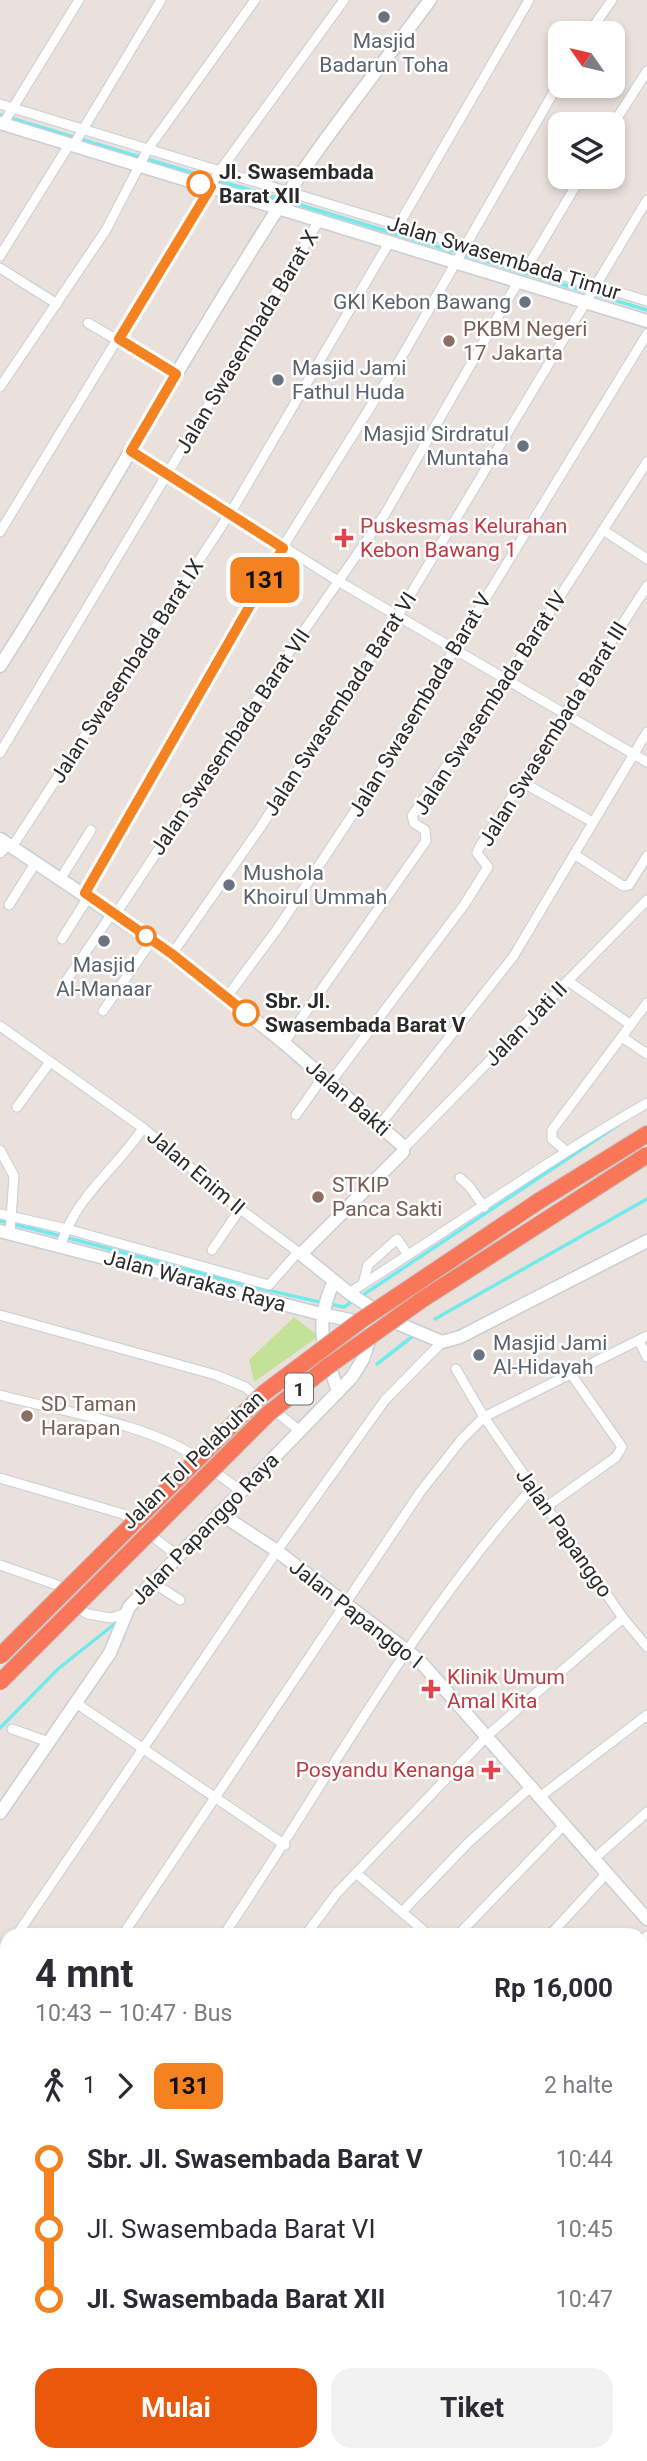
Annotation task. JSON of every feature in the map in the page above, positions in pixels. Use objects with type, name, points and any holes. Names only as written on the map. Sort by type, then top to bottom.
[{"type":"highway","name":"Jalan Tol Pelabuhan","points":[[0,1656],[264,1394],[309,1357],[424,1277],[647,1135]]},
{"type":"highway","name":"Jalan Tol Pelabuhan","points":[[0,1682],[269,1413],[327,1367],[434,1292],[647,1155]]},
{"type":"street","points":[[79,0],[2,124],[211,186],[284,200],[320,219],[647,321]]},
{"type":"street","points":[[0,256],[162,0]]},
{"type":"street","points":[[0,387],[106,230],[148,151],[255,0]]},
{"type":"street","points":[[0,532],[218,173],[344,0]]},
{"type":"street","points":[[0,666],[84,535],[176,374],[284,200],[430,0]]},
{"type":"street","points":[[398,226],[529,0]]},
{"type":"street","points":[[597,21],[612,0]]},
{"type":"street","points":[[621,112],[647,71]]},
{"type":"street","points":[[62,939],[283,548],[401,358],[550,98]]},
{"type":"street","name":"Jalan Swasembada Timur","points":[[0,104],[218,173],[284,200],[398,226],[647,301]]},
{"type":"street","points":[[528,266],[574,189]]},
{"type":"street","name":"Jalan Swasembada Barat VI","points":[[172,954],[268,816],[396,616],[647,201]]},
{"type":"street","name":"Jalan Swasembada Barat X","points":[[0,753],[320,219]]},
{"type":"street","name":"Jalan Swasembada Barat IX","points":[[4,849],[231,513],[390,241]]},
{"type":"street","points":[[0,268],[57,304]]},
{"type":"street","name":"Jalan Swasembada Barat VII","points":[[66,981],[408,477],[518,282]]},
{"type":"street","points":[[88,323],[176,374]]},
{"type":"street","name":"Jalan Swasembada Barat V","points":[[226,998],[326,857],[647,334]]},
{"type":"street","points":[[131,451],[283,548],[454,651],[647,762]]},
{"type":"street","name":"Jalan Swasembada Barat IV","points":[[284,1043],[426,841],[425,830],[414,823],[412,816],[505,680],[647,461]]},
{"type":"street","points":[[603,530],[647,559]]},
{"type":"street","name":"Jalan Swasembada Barat III","points":[[326,1080],[464,905],[488,867],[488,863],[477,853],[647,586]]},
{"type":"street","points":[[379,1126],[447,1044],[513,957],[647,732]]},
{"type":"street","points":[[522,782],[592,821]]},
{"type":"street","points":[[61,878],[91,830]]},
{"type":"street","name":"Jalan Bakti","points":[[4,849],[36,862],[172,954],[284,1043],[404,1148],[299,1253]]},
{"type":"street","points":[[574,854],[623,886],[629,885],[647,856]]},
{"type":"street","points":[[9,905],[36,862]]},
{"type":"street","name":"Jalan Jati II","points":[[404,1148],[647,900]]},
{"type":"street","points":[[103,1011],[152,940]]},
{"type":"street","points":[[568,981],[631,1025]]},
{"type":"street","points":[[566,1151],[552,1139],[552,1130],[647,1003]]},
{"type":"street","name":"Jalan Enim II","points":[[1,1030],[143,1128],[240,1209],[355,1297],[390,1320],[442,1342]]},
{"type":"street","points":[[622,1037],[647,1054]]},
{"type":"street","points":[[17,1107],[50,1062]]},
{"type":"street","points":[[296,1115],[326,1080]]},
{"type":"street","points":[[355,1297],[363,1284],[566,1151],[647,1103]]},
{"type":"street","points":[[64,1237],[90,1194],[121,1159],[143,1128]]},
{"type":"street","points":[[0,1150],[14,1176],[9,1226]]},
{"type":"street","points":[[460,1178],[484,1207]]},
{"type":"street","points":[[212,1251],[240,1209]]},
{"type":"street","points":[[0,1214],[9,1226]]},
{"type":"street","name":"Jalan Warakas Raya","points":[[9,1226],[186,1268],[226,1288],[324,1306],[335,1317],[374,1325]]},
{"type":"street","points":[[363,1284],[363,1273],[368,1265],[397,1239],[408,1255]]},
{"type":"street","points":[[21,1928],[277,1551],[385,1400],[442,1342],[460,1337],[647,1241]]},
{"type":"street","points":[[186,1268],[270,1285],[299,1253]]},
{"type":"street","points":[[226,1288],[231,1275]]},
{"type":"street","points":[[334,1282],[324,1306],[323,1341],[338,1392]]},
{"type":"street","points":[[0,1315],[216,1375],[245,1387],[300,1432]]},
{"type":"street","points":[[374,1325],[390,1320]]},
{"type":"street","name":"Jalan Papanggo Raya","points":[[2,1809],[110,1653],[120,1634],[125,1614],[156,1585],[178,1556],[338,1392],[363,1359],[374,1325]]},
{"type":"street","points":[[127,1928],[422,1491],[462,1439],[484,1417],[643,1339],[647,1357]]},
{"type":"street","name":"Jalan Papanggo","points":[[456,1369],[484,1417],[623,1618],[647,1647]]},
{"type":"street","points":[[546,1507],[616,1457],[622,1447],[571,1374]]},
{"type":"street","points":[[0,1395],[135,1430],[173,1444],[186,1450],[241,1491]]},
{"type":"street","points":[[0,1478],[123,1514],[178,1556]]},
{"type":"street","points":[[228,1928],[285,1845],[366,1709],[484,1546],[533,1487]]},
{"type":"street","name":"Jalan Papanggo I","points":[[220,1514],[277,1551],[407,1651],[488,1735],[647,1919]]},
{"type":"street","points":[[0,1565],[57,1585],[79,1609],[88,1614],[111,1618],[125,1614]]},
{"type":"street","points":[[156,1585],[180,1600]]},
{"type":"street","points":[[311,1928],[356,1873],[488,1735],[623,1618]]},
{"type":"street","points":[[76,1703],[285,1845]]},
{"type":"street","points":[[541,1796],[647,1716]]},
{"type":"street","points":[[12,1729],[49,1742]]},
{"type":"street","points":[[402,1912],[469,1842],[532,1786]]},
{"type":"street","points":[[595,1858],[647,1812]]},
{"type":"street","points":[[465,1928],[565,1824]]},
{"type":"street","points":[[356,1873],[421,1928]]},
{"type":"street","points":[[556,1928],[607,1873]]},
{"type":"green space","points":[[294,1317],[319,1336],[254,1382],[249,1360]]},
{"type":"waterway","points":[[0,115],[280,199]]},
{"type":"waterway","points":[[287,201],[647,310]]},
{"type":"waterway","points":[[360,1297],[618,1125]]},
{"type":"waterway","points":[[435,1319],[647,1199]]},
{"type":"waterway","points":[[0,1221],[301,1298],[344,1307],[353,1301]]},
{"type":"waterway","points":[[377,1364],[413,1336]]},
{"type":"waterway","points":[[142,1602],[157,1587]]},
{"type":"waterway","points":[[0,1728],[58,1669],[117,1622]]},
{"type":"bus line","name":"131","points":[[200,184],[211,187],[119,339],[176,374],[131,451],[283,548],[85,893],[172,954],[246,1013]]},
{"type":"place","name":"Masjid Badarun Toha","points":[[384,17]]},
{"type":"place","name":"Jl. Swasembada Barat XII","points":[[200,184]]},
{"type":"place","name":"GKI Kebon Bawang","points":[[525,302]]},
{"type":"place","name":"PKBM Negeri 17 Jakarta","points":[[449,341]]},
{"type":"place","name":"Masjid Jami Fathul Huda","points":[[278,380]]},
{"type":"place","name":"Masjid Sirdratul Muntaha","points":[[523,446]]},
{"type":"place","name":"Puskesmas Kelurahan Kebon Bawang 1","points":[[344,538]]},
{"type":"place","name":"Mushola Khoirul Ummah","points":[[229,885]]},
{"type":"place","name":"Masjid Al-Manaar","points":[[104,941]]},
{"type":"place","name":"Sbr. Jl. Swasembada Barat V","points":[[246,1013]]},
{"type":"place","name":"STKIP Panca Sakti","points":[[318,1197]]},
{"type":"place","name":"Masjid Jami Al-Hidayah","points":[[479,1355]]},
{"type":"place","name":"SD Taman Harapan","points":[[27,1416]]},
{"type":"place","name":"Klinik Umum Amal Kita","points":[[431,1689]]},
{"type":"place","name":"Posyandu Kenanga","points":[[491,1770]]}]
